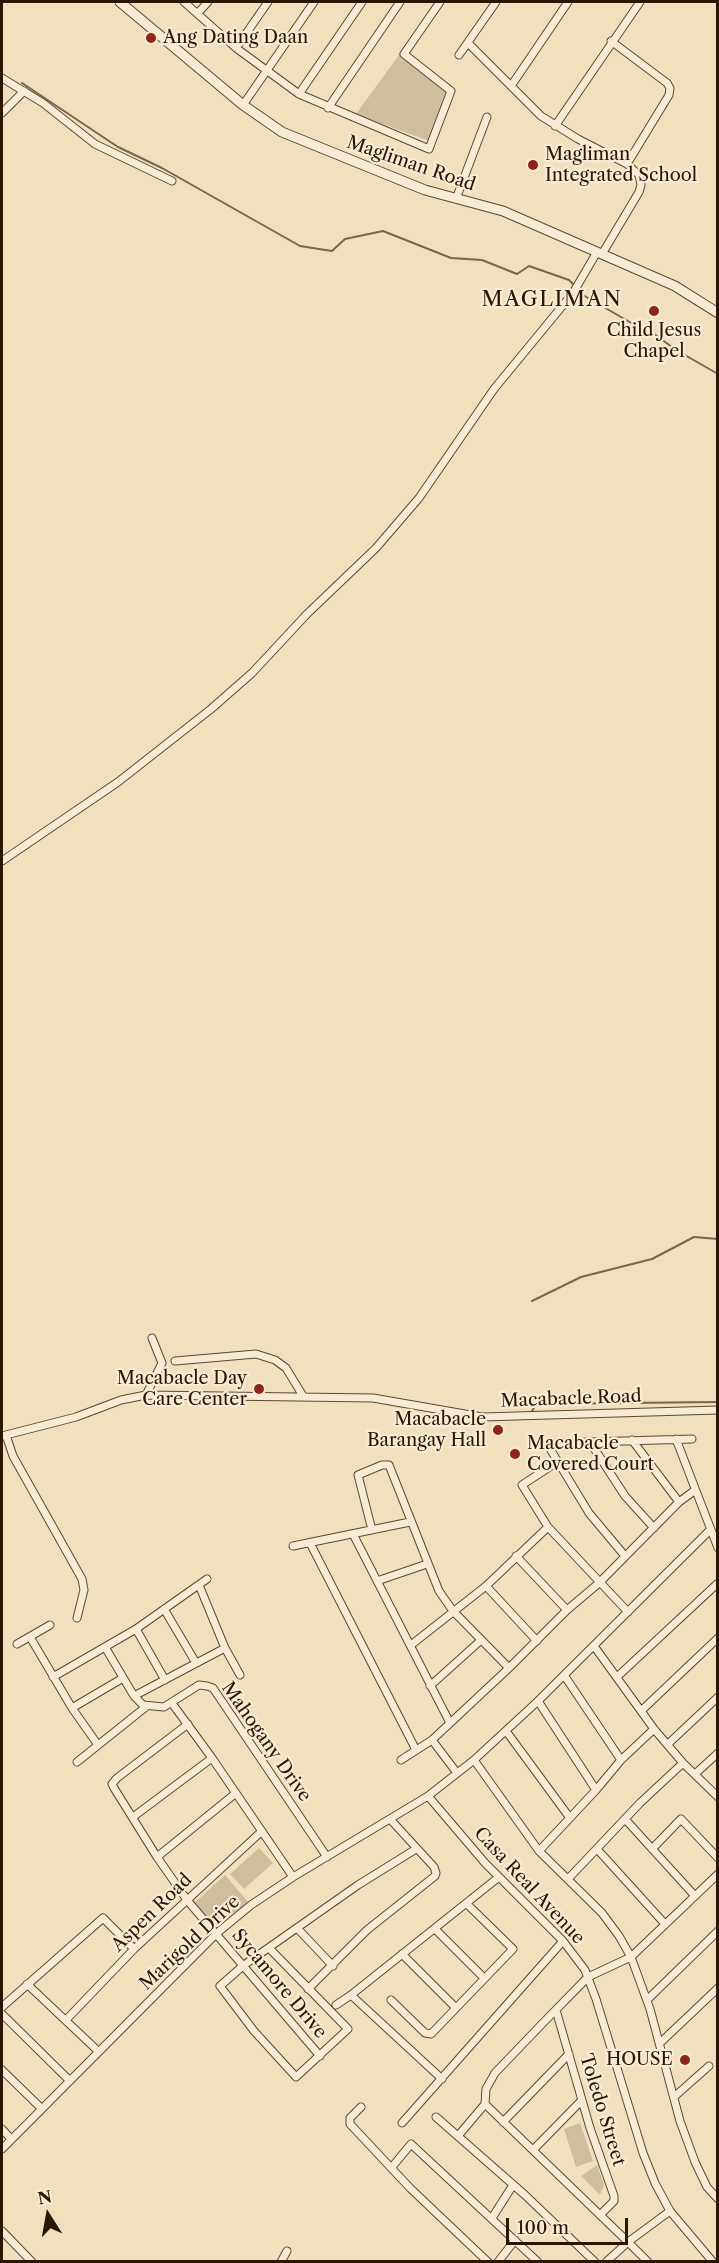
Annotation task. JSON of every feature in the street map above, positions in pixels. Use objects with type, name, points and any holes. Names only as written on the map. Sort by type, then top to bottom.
[{"type":"street","name":"Magliman Road","points":[[120,2],[243,105],[264,121],[301,141],[416,187],[502,211],[675,286],[716,309]]},
{"type":"street","points":[[184,2],[236,48],[299,94],[328,108],[429,148],[451,91],[404,54],[440,2]]},
{"type":"street","points":[[198,13],[208,2]]},
{"type":"street","points":[[236,48],[268,2]]},
{"type":"street","points":[[243,105],[314,2]]},
{"type":"street","points":[[299,94],[362,2]]},
{"type":"street","points":[[328,108],[400,2]]},
{"type":"street","points":[[459,55],[496,2]]},
{"type":"street","points":[[511,86],[568,2]]},
{"type":"street","points":[[555,126],[611,41],[640,2]]},
{"type":"street","points":[[611,41],[667,83],[670,88],[669,95],[627,164]]},
{"type":"street","points":[[2,861],[118,782],[211,709],[252,673],[307,614],[376,548],[406,515],[494,389],[573,293],[641,186],[639,175],[627,164],[555,126],[541,116],[468,43]]},
{"type":"street","points":[[2,78],[24,91],[95,144],[172,181]]},
{"type":"street","points":[[2,113],[24,91]]},
{"type":"street","points":[[456,199],[487,117]]},
{"type":"street","points":[[146,1395],[162,1363],[152,1338]]},
{"type":"street","points":[[175,1360],[256,1354],[275,1360],[286,1368],[303,1396]]},
{"type":"street","name":"Macabacle Road","points":[[4,1436],[76,1417],[122,1400],[146,1395],[374,1398],[482,1417],[717,1410]]},
{"type":"street","points":[[4,1436],[82,1579],[84,1590],[78,1618]]},
{"type":"street","points":[[676,1439],[717,1548]]},
{"type":"street","points":[[625,1556],[589,1513],[549,1448],[552,1444],[692,1439]]},
{"type":"street","points":[[632,1440],[679,1502]]},
{"type":"street","points":[[590,1442],[625,1496],[654,1528]]},
{"type":"street","points":[[557,1462],[522,1485],[548,1527],[627,1612]]},
{"type":"street","points":[[372,1530],[358,1475],[382,1465],[389,1465],[438,1591],[480,1641],[508,1668]]},
{"type":"street","points":[[401,1760],[432,1740],[567,1610],[599,1583],[679,1502],[694,1491]]},
{"type":"street","points":[[293,1546],[410,1522]]},
{"type":"street","points":[[411,1645],[486,1586],[548,1527]]},
{"type":"street","name":"Marigold Drive","points":[[2,2149],[217,1933],[251,1905],[293,1877],[428,1796],[474,1760],[538,1701],[710,1530]]},
{"type":"street","points":[[353,1534],[450,1723]]},
{"type":"street","points":[[310,1543],[416,1750]]},
{"type":"street","points":[[516,1556],[567,1610]]},
{"type":"street","points":[[377,1581],[427,1564]]},
{"type":"street","points":[[53,1677],[136,1629],[207,1579]]},
{"type":"street","points":[[617,1677],[717,1583]]},
{"type":"street","points":[[199,1585],[225,1648],[240,1675]]},
{"type":"street","points":[[486,1586],[537,1641]]},
{"type":"street","points":[[164,1609],[196,1663]]},
{"type":"street","points":[[18,1644],[50,1625]]},
{"type":"street","points":[[136,1629],[165,1680]]},
{"type":"street","points":[[30,1637],[72,1708],[98,1745]]},
{"type":"street","points":[[641,1711],[717,1638]]},
{"type":"street","points":[[430,1686],[480,1641]]},
{"type":"street","points":[[594,1646],[654,1729],[683,1763],[717,1797]]},
{"type":"street","points":[[77,1762],[147,1706],[134,1696],[105,1647]]},
{"type":"street","points":[[134,1696],[225,1648]]},
{"type":"street","points":[[564,1675],[621,1760]]},
{"type":"street","points":[[72,1708],[123,1678]]},
{"type":"street","name":"Mahogany Drive","points":[[147,1706],[164,1707],[199,1685],[213,1689],[327,1857]]},
{"type":"street","points":[[668,1744],[717,1696]]},
{"type":"street","points":[[538,1701],[596,1790]]},
{"type":"street","points":[[174,1706],[293,1877]]},
{"type":"street","name":"Sycamore Drive","points":[[188,1724],[112,1784],[157,1857],[187,1900],[320,2056]]},
{"type":"street","points":[[539,1851],[621,1760],[654,1729]]},
{"type":"street","points":[[506,1731],[570,1818]]},
{"type":"street","points":[[432,1740],[457,1773]]},
{"type":"street","points":[[695,1774],[717,1753]]},
{"type":"street","points":[[133,1817],[212,1758]]},
{"type":"street","points":[[474,1760],[539,1851],[602,1913],[631,1957],[647,2000],[695,2162],[707,2187],[717,2199]]},
{"type":"street","points":[[568,1879],[683,1763]]},
{"type":"street","points":[[157,1857],[236,1793]]},
{"type":"street","name":"Casa Real Avenue","points":[[428,1796],[499,1877],[563,1941],[585,1970],[643,2153],[655,2183],[670,2211],[713,2259]]},
{"type":"street","points":[[308,1989],[367,1930],[435,1876],[434,1867],[390,1819]]},
{"type":"street","points":[[625,1819],[695,1896]]},
{"type":"street","points":[[652,1849],[681,1819],[717,1858]]},
{"type":"street","name":"Aspen Road","points":[[66,2020],[134,1949],[262,1831]]},
{"type":"street","points":[[270,1949],[348,2028],[296,2077],[254,2031],[220,1986],[244,1965],[270,1949],[358,1885],[416,1849]]},
{"type":"street","points":[[597,1849],[665,1924]]},
{"type":"street","points":[[458,2136],[485,2104],[486,2089],[495,2073],[588,1977],[631,1957],[717,1874]]},
{"type":"street","points":[[336,2005],[499,1877]]},
{"type":"street","points":[[391,2000],[427,2035],[513,1949],[467,1904]]},
{"type":"street","points":[[2,2007],[103,1918],[134,1949]]},
{"type":"street","points":[[297,1928],[333,1966]]},
{"type":"street","points":[[435,1929],[484,1978]]},
{"type":"street","points":[[647,2000],[717,1931]]},
{"type":"street","points":[[402,2123],[563,1941]]},
{"type":"street","points":[[402,1954],[456,2008]]},
{"type":"street","points":[[27,1984],[98,2051]]},
{"type":"street","points":[[660,2043],[717,1989]]},
{"type":"street","points":[[351,1995],[442,2079]]},
{"type":"street","name":"Toledo Street","points":[[556,2010],[582,2100],[614,2196],[614,2201],[601,2214]]},
{"type":"street","points":[[2,2014],[69,2080]]},
{"type":"street","points":[[503,2122],[569,2054]]},
{"type":"street","points":[[674,2097],[709,2066]]},
{"type":"street","points":[[2,2070],[41,2108]]},
{"type":"street","points":[[533,2150],[582,2100]]},
{"type":"street","points":[[485,2104],[648,2262]]},
{"type":"street","points":[[360,2107],[350,2118],[350,2124],[410,2188],[488,2262]]},
{"type":"street","points":[[436,2117],[595,2262]]},
{"type":"street","points":[[2,2129],[11,2139]]},
{"type":"street","points":[[392,2167],[411,2144],[538,2262]]},
{"type":"street","points":[[492,2218],[513,2185]]},
{"type":"street","points":[[606,2262],[628,2242],[670,2211]]},
{"type":"street","points":[[2,2231],[32,2262]]},
{"type":"street","points":[[498,2262],[515,2240]]},
{"type":"street","points":[[281,2262],[287,2251]]},
{"type":"shaded area","points":[[399,55],[447,92],[429,141],[356,114]]},
{"type":"shaded area","points":[[259,1848],[273,1863],[244,1889],[230,1874]]},
{"type":"shaded area","points":[[225,1875],[248,1902],[217,1929],[194,1903]]},
{"type":"shaded area","points":[[580,2123],[593,2161],[576,2167],[564,2129]]},
{"type":"shaded area","points":[[597,2165],[604,2185],[600,2195],[581,2176]]},
{"type":"waterway","points":[[22,83],[118,147],[162,168],[300,246],[332,251],[345,239],[383,231],[451,258],[482,260],[517,274],[529,266],[569,280],[574,285]]},
{"type":"waterway","points":[[578,289],[583,295],[633,324],[646,328],[676,350],[718,374]]},
{"type":"waterway","points":[[532,1301],[581,1277],[652,1259],[694,1237],[718,1239]]},
{"type":"waterway","points":[[531,1413],[536,1404],[718,1402]]},
{"type":"place","name":"Ang Dating Daan","points":[[151,38]]},
{"type":"place","name":"Magliman Integrated School","points":[[533,165]]},
{"type":"place","name":"Child Jesus Chapel","points":[[654,311]]},
{"type":"place","name":"Macabacle Day Care Center","points":[[259,1389]]},
{"type":"place","name":"Macabacle Barangay Hall","points":[[498,1430]]},
{"type":"place","name":"Macabacle Covered Court","points":[[515,1454]]},
{"type":"place","name":"HOUSE","points":[[685,2060]]},
{"type":"district","name":"MAGLIMAN","points":[[552,300]]}]
